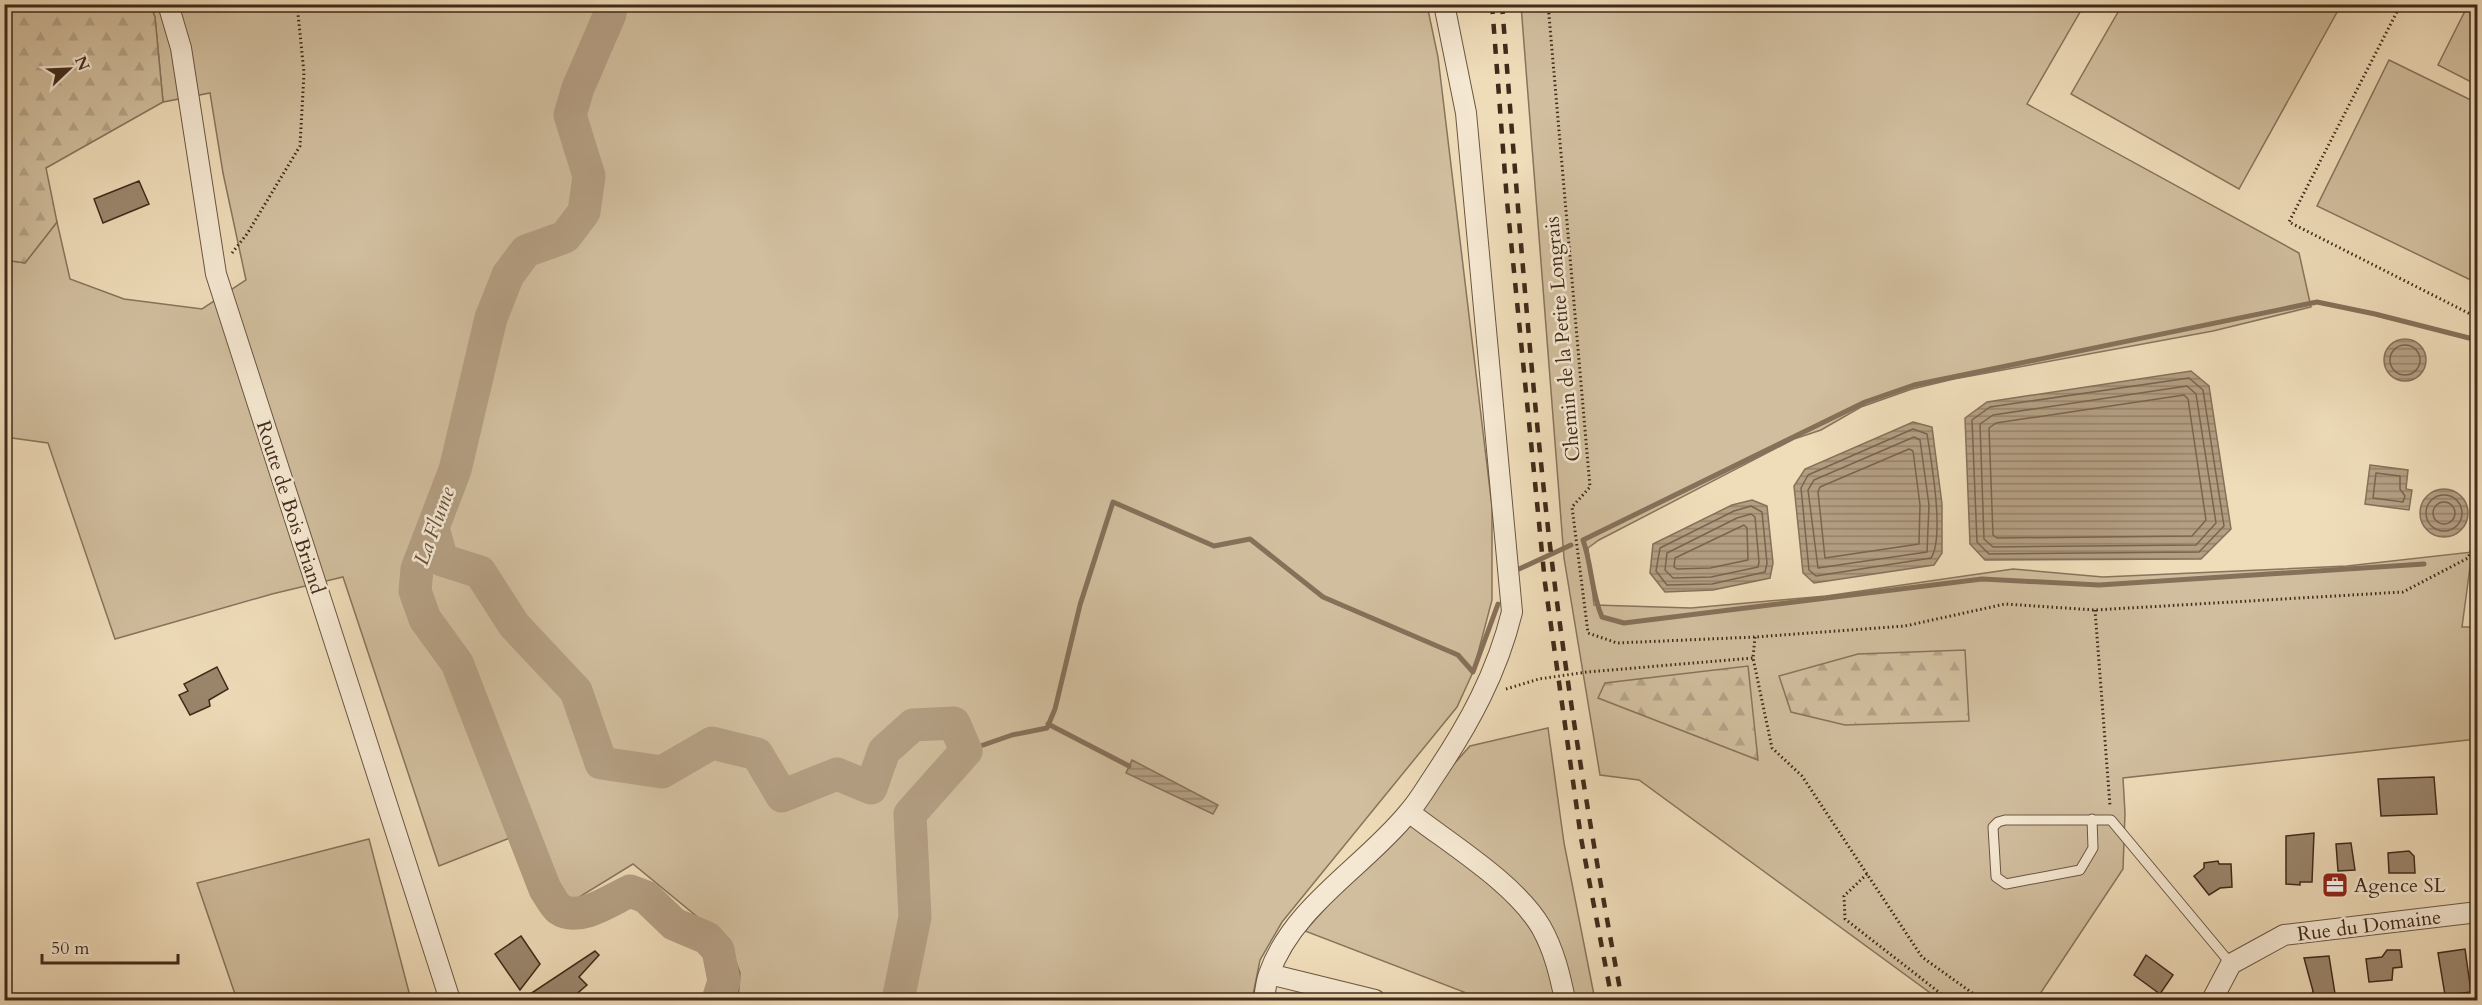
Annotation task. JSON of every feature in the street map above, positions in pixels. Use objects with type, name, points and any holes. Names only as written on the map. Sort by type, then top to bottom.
[{"type":"street","name":"Route de Bois Briand","points":[[168,4],[181,48],[216,274],[450,1000]]},
{"type":"street","points":[[1263,1000],[1269,974],[1287,938],[1314,906],[1380,845],[1409,812],[1444,760],[1484,691],[1503,649],[1512,612],[1466,113],[1444,4]]},
{"type":"street","points":[[1409,812],[1510,890],[1540,926],[1559,968],[1565,1000]]},
{"type":"street","name":"Rue du Domaine","points":[[2231,964],[2284,935],[2478,912]]},
{"type":"street","points":[[2212,1000],[2231,964]]},
{"type":"street","points":[[1269,974],[1375,1000]]},
{"type":"lane","points":[[2092,819],[2093,848],[2080,870],[2006,884],[1996,877],[1992,836],[1993,827],[1998,822],[2092,819],[2111,820],[2231,964]]},
{"type":"path","points":[[216,274],[247,234],[300,146],[304,73],[297,4]]},
{"type":"path","name":"Chemin de la Petite Longrais","points":[[1548,4],[1590,487],[1572,507],[1588,633],[1617,643],[1755,637]]},
{"type":"path","points":[[2401,4],[2289,222],[2478,318]]},
{"type":"path","points":[[1982,1000],[1922,957],[1802,776],[1772,748],[1753,658],[1755,637],[1905,626],[2006,604],[2096,610],[2403,592],[2468,558],[2478,535]]},
{"type":"path","points":[[2096,610],[2111,820]]},
{"type":"path","points":[[1484,691],[1511,688],[1539,679],[1587,672],[1753,658]]},
{"type":"path","points":[[1867,874],[1844,896],[1845,920],[1949,1000]]},
{"type":"green space","points":[[5,4],[150,5],[155,17],[163,102],[46,168],[57,222],[25,263],[5,260]]},
{"type":"green space","points":[[150,5],[1427,5],[1438,57],[1492,507],[1492,600],[1473,672],[1457,707],[1282,922],[1260,960],[1252,1000],[738,1000],[740,973],[729,943],[633,864],[568,904],[535,828],[439,866],[343,577],[272,594],[115,639],[48,443],[5,437],[5,260],[25,263],[57,222],[70,279],[124,299],[202,309],[246,280],[223,173],[210,93],[163,102],[155,17]]},
{"type":"green space","points":[[1521,5],[2066,5],[2080,12],[2027,104],[2299,253],[2311,307],[2213,331],[1954,379],[1912,389],[1861,407],[1821,430],[1794,439],[1599,540],[1588,548],[1594,605],[1691,608],[1826,596],[2013,569],[2103,577],[2347,566],[2472,552],[2462,627],[2477,627],[2477,739],[2123,778],[2125,813],[2123,869],[2036,1000],[1940,1000],[1639,780],[1600,775],[1564,558]]},
{"type":"green space","points":[[2122,5],[2341,5],[2239,189],[2071,94]]},
{"type":"green space","points":[[2468,5],[2477,5],[2477,85],[2438,65]]},
{"type":"green space","points":[[2389,60],[2477,103],[2477,283],[2317,206]]},
{"type":"green space","points":[[1965,650],[1969,721],[1845,725],[1791,712],[1779,676],[1858,654]]},
{"type":"green space","points":[[1748,666],[1758,760],[1598,698],[1605,683]]},
{"type":"green space","points":[[1548,728],[1564,843],[1595,1000],[1459,1000],[1464,992],[1305,931],[1470,746]]},
{"type":"green space","points":[[369,839],[411,1000],[237,1000],[197,883]]},
{"type":"water","points":[[2405,339],[2420,345],[2426,360],[2420,375],[2405,381],[2390,375],[2384,360],[2390,345]]},
{"type":"water","points":[[2191,371],[2209,386],[2231,529],[2201,559],[1985,560],[1970,544],[1965,418],[1987,402]]},
{"type":"water","points":[[1913,422],[1932,427],[1942,504],[1942,553],[1934,565],[1814,583],[1803,573],[1794,486],[1805,469]]},
{"type":"water","points":[[2370,465],[2408,470],[2406,489],[2412,490],[2409,510],[2365,504]]},
{"type":"water","points":[[2439,489],[2449,489],[2464,499],[2468,513],[2464,527],[2458,533],[2449,537],[2439,537],[2424,527],[2420,518],[2420,508],[2430,493]]},
{"type":"water","points":[[1752,500],[1767,506],[1773,563],[1770,578],[1713,590],[1665,592],[1650,573],[1653,544],[1732,505]]},
{"type":"water","points":[[1132,760],[1218,805],[1213,814],[1126,773]]},
{"type":"building","points":[[139,181],[149,204],[103,223],[94,199]]},
{"type":"building","points":[[217,667],[228,689],[209,700],[210,706],[190,715],[179,695],[188,691],[184,684]]},
{"type":"building","points":[[2434,777],[2437,814],[2381,816],[2378,779]]},
{"type":"building","points":[[2314,833],[2312,882],[2300,882],[2300,885],[2286,884],[2286,836]]},
{"type":"building","points":[[2351,843],[2355,870],[2338,871],[2336,844]]},
{"type":"building","points":[[2409,851],[2414,856],[2415,873],[2389,873],[2388,853]]},
{"type":"building","points":[[2218,861],[2219,864],[2231,864],[2232,887],[2220,888],[2209,895],[2194,876],[2204,868],[2204,863]]},
{"type":"building","points":[[521,936],[540,964],[520,990],[495,954]]},
{"type":"building","points":[[2465,949],[2471,992],[2445,995],[2438,953]]},
{"type":"building","points":[[2387,950],[2400,950],[2402,967],[2393,968],[2392,980],[2369,982],[2366,959],[2382,957]]},
{"type":"building","points":[[595,951],[599,955],[579,977],[587,985],[573,997],[563,1000],[521,1000]]},
{"type":"building","points":[[2146,955],[2173,975],[2160,994],[2134,975]]},
{"type":"building","points":[[2329,956],[2336,1000],[2309,1000],[2313,991],[2304,958]]},
{"type":"waterway","name":"La Flume","points":[[611,4],[610,14],[578,88],[570,115],[589,176],[584,212],[565,237],[526,251],[508,275],[491,318],[455,470],[417,569],[415,591],[425,619],[457,663],[545,889],[555,905],[567,913],[576,913],[586,912],[630,891],[646,897],[674,924],[707,938],[718,950],[724,981],[718,1000]]},
{"type":"waterway","points":[[2424,564],[2099,585],[1982,579],[1624,623],[1602,617],[1583,540],[1865,402],[1914,385],[2317,302],[2473,339]]},
{"type":"waterway","points":[[966,751],[1012,735],[1047,728],[1055,709],[1080,605],[1113,502],[1214,546],[1250,539],[1323,597],[1458,655],[1473,672],[1498,604]]},
{"type":"waterway","points":[[433,528],[442,560],[480,572],[514,625],[576,691],[601,763],[662,772],[712,743],[757,754],[782,796],[837,774],[871,788],[884,751],[913,725],[954,723],[966,751],[910,814],[915,917],[898,1000]]},
{"type":"waterway","points":[[1519,569],[1571,545]]},
{"type":"waterway","points":[[1048,724],[1129,766]]},
{"type":"railway","points":[[1492,4],[1507,201],[1545,583],[1581,838],[1612,1000]]},
{"type":"railway","points":[[1502,4],[1529,338],[1549,537],[1581,769],[1622,1000]]},
{"type":"place","name":"Agence SL","points":[[2335,885]]}]
